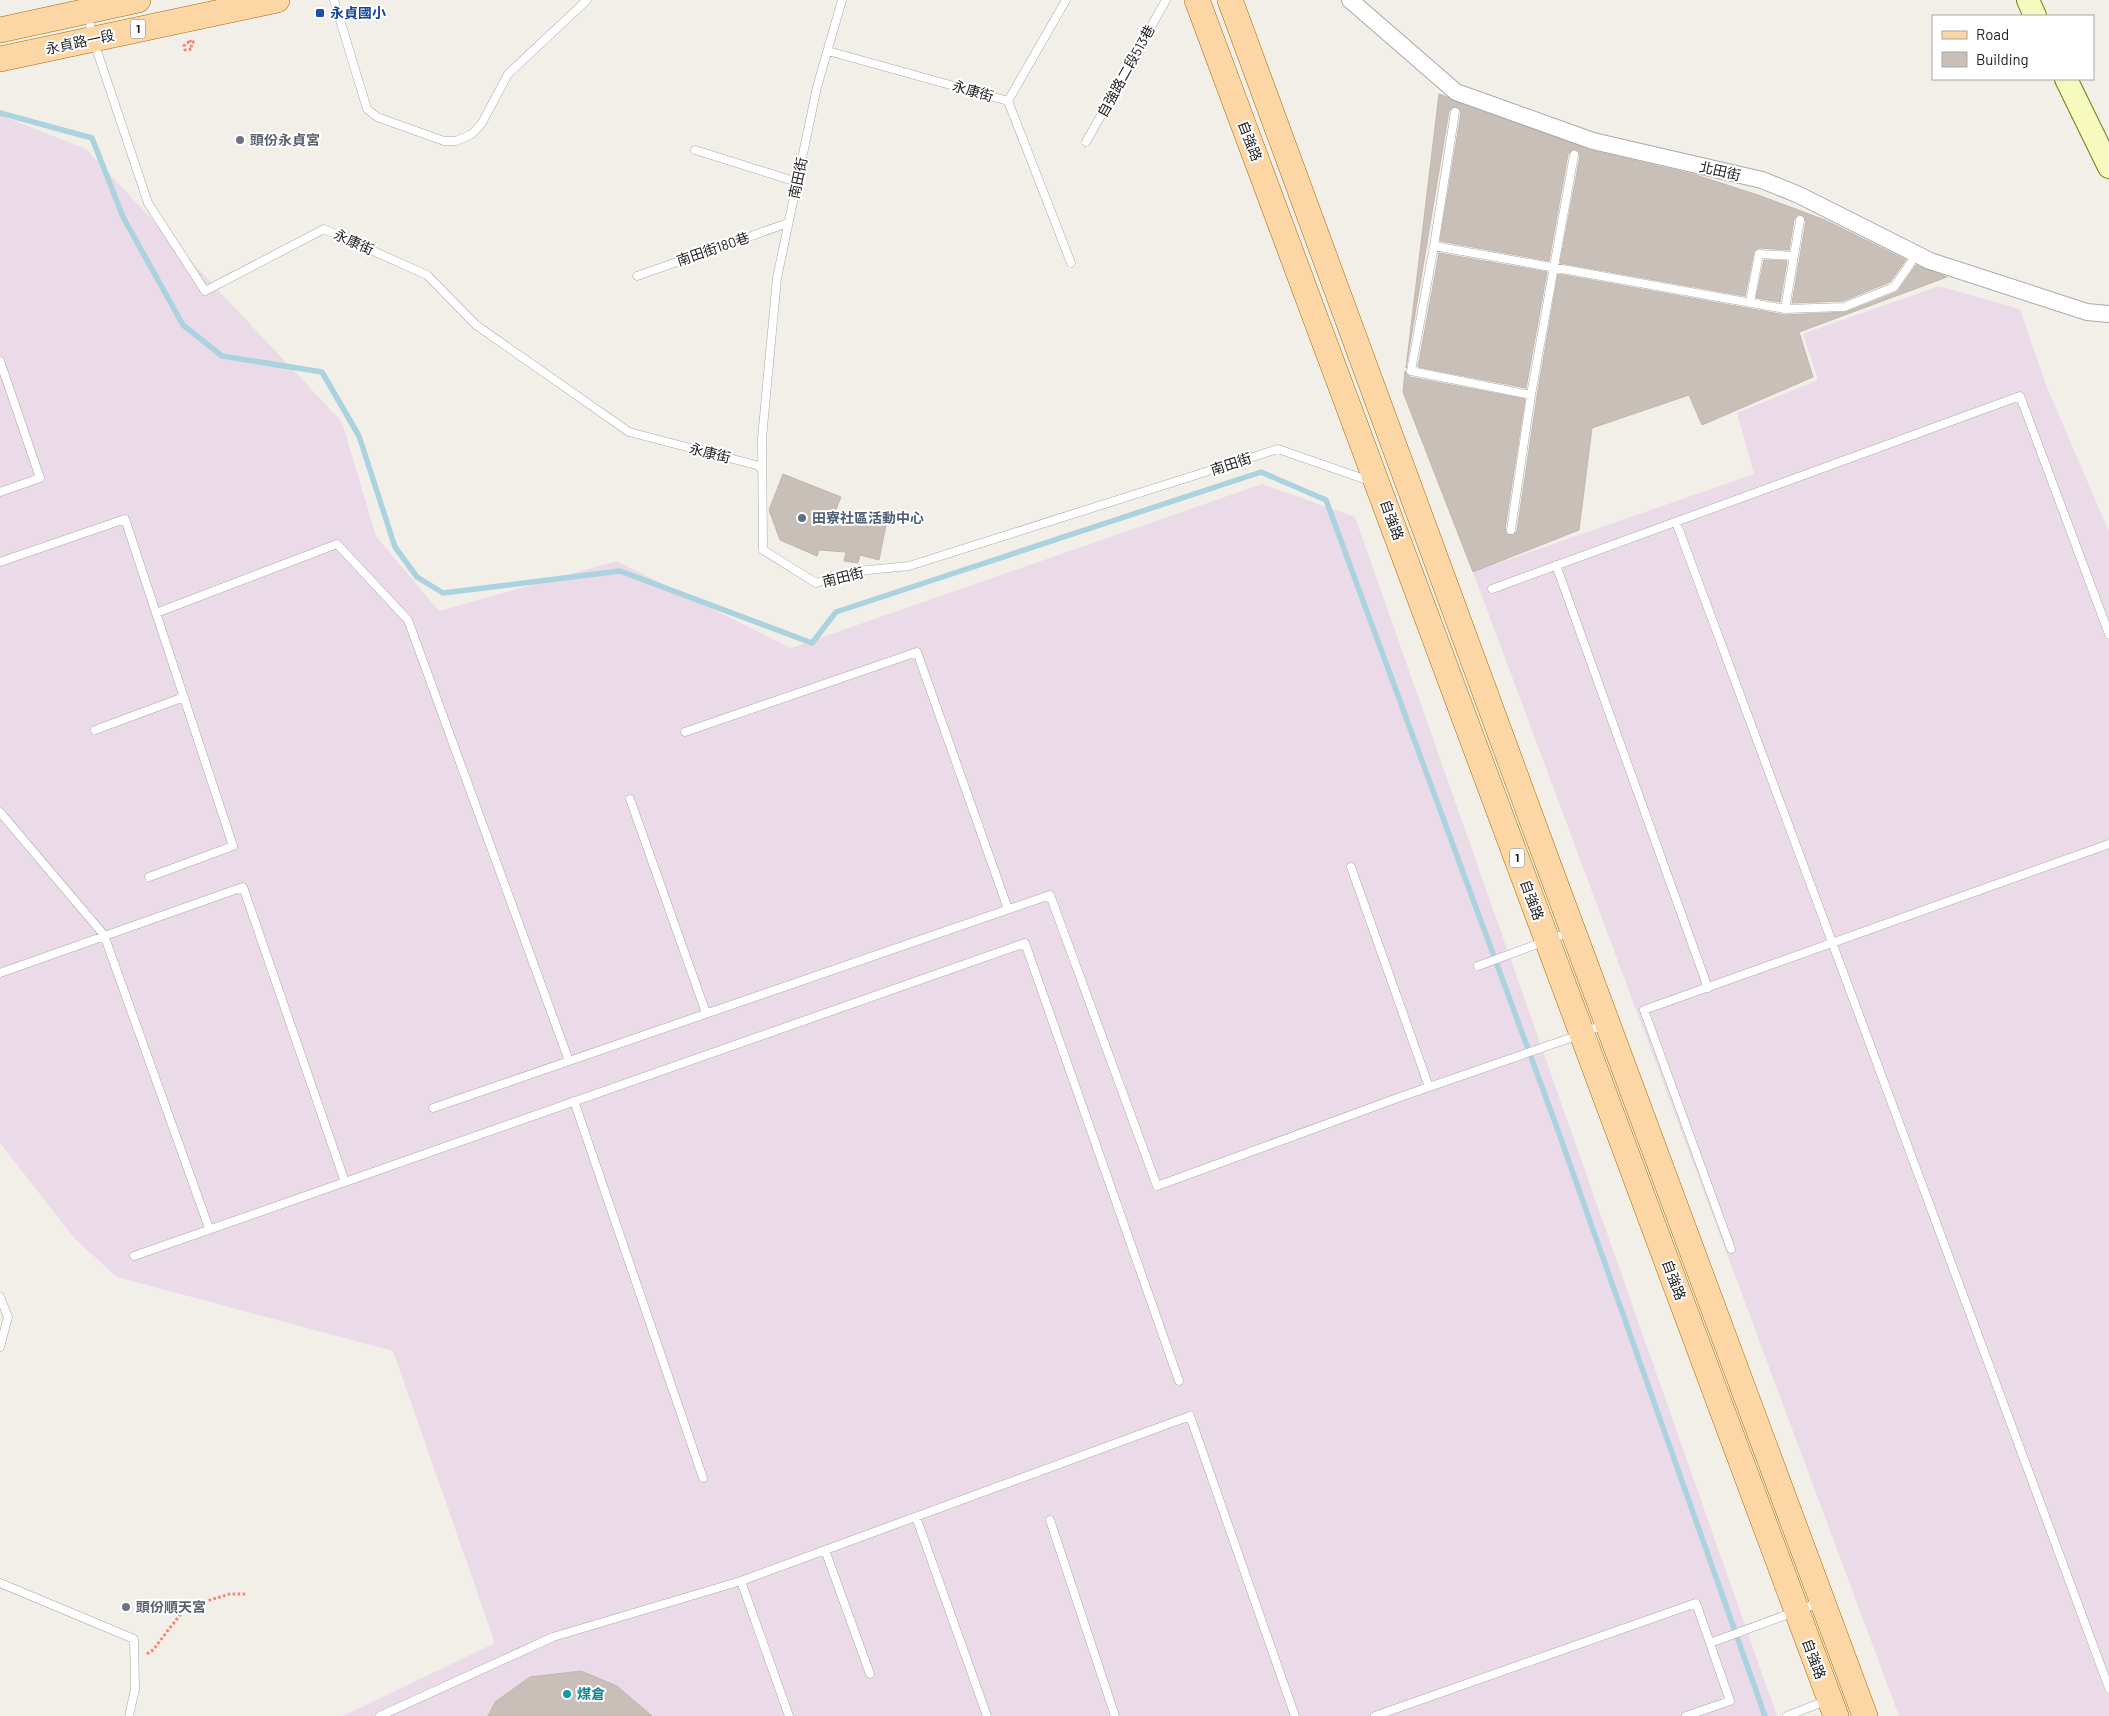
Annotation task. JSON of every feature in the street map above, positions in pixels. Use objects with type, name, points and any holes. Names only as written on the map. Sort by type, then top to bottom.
[{"type":"main road","name":"永貞路一段","points":[[0,30],[85,5],[138,0]]},
{"type":"main road","name":"永貞路一段","points":[[0,59],[277,0]]},
{"type":"main road","name":"自強路","points":[[1197,0],[1573,931],[1823,1602],[1841,1699]]},
{"type":"main road","name":"自強路","points":[[1230,0],[1548,942],[1582,1034],[1796,1611],[1841,1699],[1865,1716]]},
{"type":"main road","points":[[2028,0],[2036,15]]},
{"type":"main road","points":[[2066,80],[2109,168]]},
{"type":"street","name":"北田街","points":[[1350,0],[1456,92],[1593,141],[1762,180],[1799,195],[1930,261],[2088,312],[2109,314]]},
{"type":"lane","points":[[334,0],[367,109],[377,117],[444,141],[456,141],[472,134],[482,123],[508,74],[587,0]]},
{"type":"lane","name":"南田街","points":[[842,0],[817,87],[777,278],[762,438],[763,550],[816,584],[858,571],[909,566],[1278,449],[1391,480]]},
{"type":"lane","points":[[1008,101],[1066,0]]},
{"type":"lane","name":"自強路二段513巷","points":[[1086,142],[1166,0]]},
{"type":"lane","name":"永康街","points":[[85,5],[93,39],[148,203],[205,291],[324,229],[427,275],[476,325],[628,432],[756,465],[762,469]]},
{"type":"lane","name":"永康街","points":[[828,50],[1008,101],[1071,263]]},
{"type":"lane","points":[[1455,112],[1434,246],[1411,371],[1532,395]]},
{"type":"lane","points":[[695,150],[797,182]]},
{"type":"lane","points":[[1511,530],[1532,395],[1574,155]]},
{"type":"lane","points":[[1785,309],[1800,220]]},
{"type":"lane","name":"南田街180巷","points":[[637,276],[788,223]]},
{"type":"lane","points":[[1434,246],[1785,309],[1844,308],[1894,287],[1918,254]]},
{"type":"lane","points":[[1750,302],[1759,254],[1794,256]]},
{"type":"lane","points":[[0,361],[40,478],[0,492]]},
{"type":"lane","points":[[1492,588],[2020,396],[2109,634]]},
{"type":"lane","points":[[0,562],[124,519],[233,846],[148,877]]},
{"type":"lane","points":[[1676,522],[1831,944],[2109,1688]]},
{"type":"lane","points":[[156,613],[337,544],[408,620],[569,1061]]},
{"type":"lane","points":[[1556,565],[1708,988]]},
{"type":"lane","points":[[685,732],[916,652],[1008,910]]},
{"type":"lane","points":[[96,730],[184,697]]},
{"type":"lane","points":[[630,799],[706,1013]]},
{"type":"lane","points":[[0,812],[104,935],[209,1228]]},
{"type":"lane","points":[[1731,1249],[1644,1010],[2109,844]]},
{"type":"lane","points":[[1351,867],[1429,1087]]},
{"type":"lane","points":[[0,973],[243,887],[344,1182]]},
{"type":"lane","points":[[433,1108],[1050,895],[1157,1186],[1429,1087],[1582,1034],[1606,1022]]},
{"type":"lane","points":[[1478,966],[1548,942],[1573,931]]},
{"type":"lane","points":[[134,1256],[209,1228],[1025,943],[1179,1381]]},
{"type":"lane","points":[[574,1101],[703,1478]]},
{"type":"lane","points":[[0,1297],[8,1317],[0,1346]]},
{"type":"lane","points":[[380,1716],[553,1637],[741,1581],[1190,1416],[1295,1716]]},
{"type":"lane","points":[[916,1517],[987,1716]]},
{"type":"lane","points":[[1050,1520],[1115,1716]]},
{"type":"lane","points":[[825,1550],[870,1674]]},
{"type":"lane","points":[[741,1581],[789,1716]]},
{"type":"lane","points":[[0,1583],[134,1639],[135,1690],[130,1716]]},
{"type":"lane","points":[[1710,1643],[1823,1602]]},
{"type":"lane","points":[[1375,1716],[1696,1603],[1730,1701],[1686,1716]]},
{"type":"lane","points":[[1786,1716],[1841,1699]]},
{"type":"path","points":[[184,46],[185,50],[192,49],[190,39]]},
{"type":"path","points":[[134,1664],[153,1650],[186,1607],[230,1594],[245,1594]]},
{"type":"shaded area","points":[[0,115],[86,149],[342,422],[376,536],[439,611],[617,561],[791,648],[1262,484],[1355,517],[1777,1716],[343,1716],[495,1643],[393,1351],[117,1277],[75,1239],[0,1143]]},
{"type":"shaded area","points":[[1939,286],[2020,309],[2046,385],[2109,532],[2109,1716],[1899,1716],[1473,572],[1754,474],[1737,413],[1818,380],[1803,334]]},
{"type":"building","points":[[1439,94],[1590,150],[1696,175],[1761,196],[1825,220],[1906,260],[1890,282],[1843,301],[1792,303],[1806,221],[1800,214],[1794,219],[1789,250],[1759,248],[1754,251],[1745,296],[1560,263],[1580,156],[1578,151],[1574,149],[1568,154],[1549,261],[1440,241],[1461,113],[1459,108],[1453,107],[1449,111],[1406,368]]},
{"type":"building","points":[[1439,253],[1547,272],[1526,388],[1418,367]]},
{"type":"building","points":[[1764,260],[1787,261],[1780,302],[1756,298]]},
{"type":"building","points":[[1916,265],[1947,277],[1799,332],[1813,377],[1702,425],[1689,395],[1592,428],[1579,530],[1473,572],[1403,392],[1405,371],[1410,377],[1525,399],[1505,529],[1507,534],[1513,535],[1517,531],[1537,396],[1558,274],[1785,315],[1846,312],[1897,292]]},
{"type":"building","name":"田寮社區活動中心","points":[[783,474],[841,497],[832,519],[886,525],[879,560],[860,555],[858,563],[844,561],[846,552],[819,550],[817,556],[780,540],[769,510]]},
{"type":"building","name":"煤倉","points":[[581,1671],[617,1686],[652,1716],[488,1716],[495,1702],[530,1677]]},
{"type":"waterway","points":[[0,113],[92,138],[123,217],[183,325],[222,356],[322,372],[359,436],[395,547],[417,577],[443,593],[620,571],[812,643],[836,612],[1261,472],[1326,500],[1556,1125],[1765,1716]]},
{"type":"place","name":"永貞國小","points":[[320,13]]},
{"type":"place","name":"頭份永貞宮","points":[[240,140]]},
{"type":"place","name":"田寮社區活動中心","points":[[802,518]]},
{"type":"place","name":"頭份順天宮","points":[[126,1607]]},
{"type":"place","name":"煤倉","points":[[567,1694]]}]
